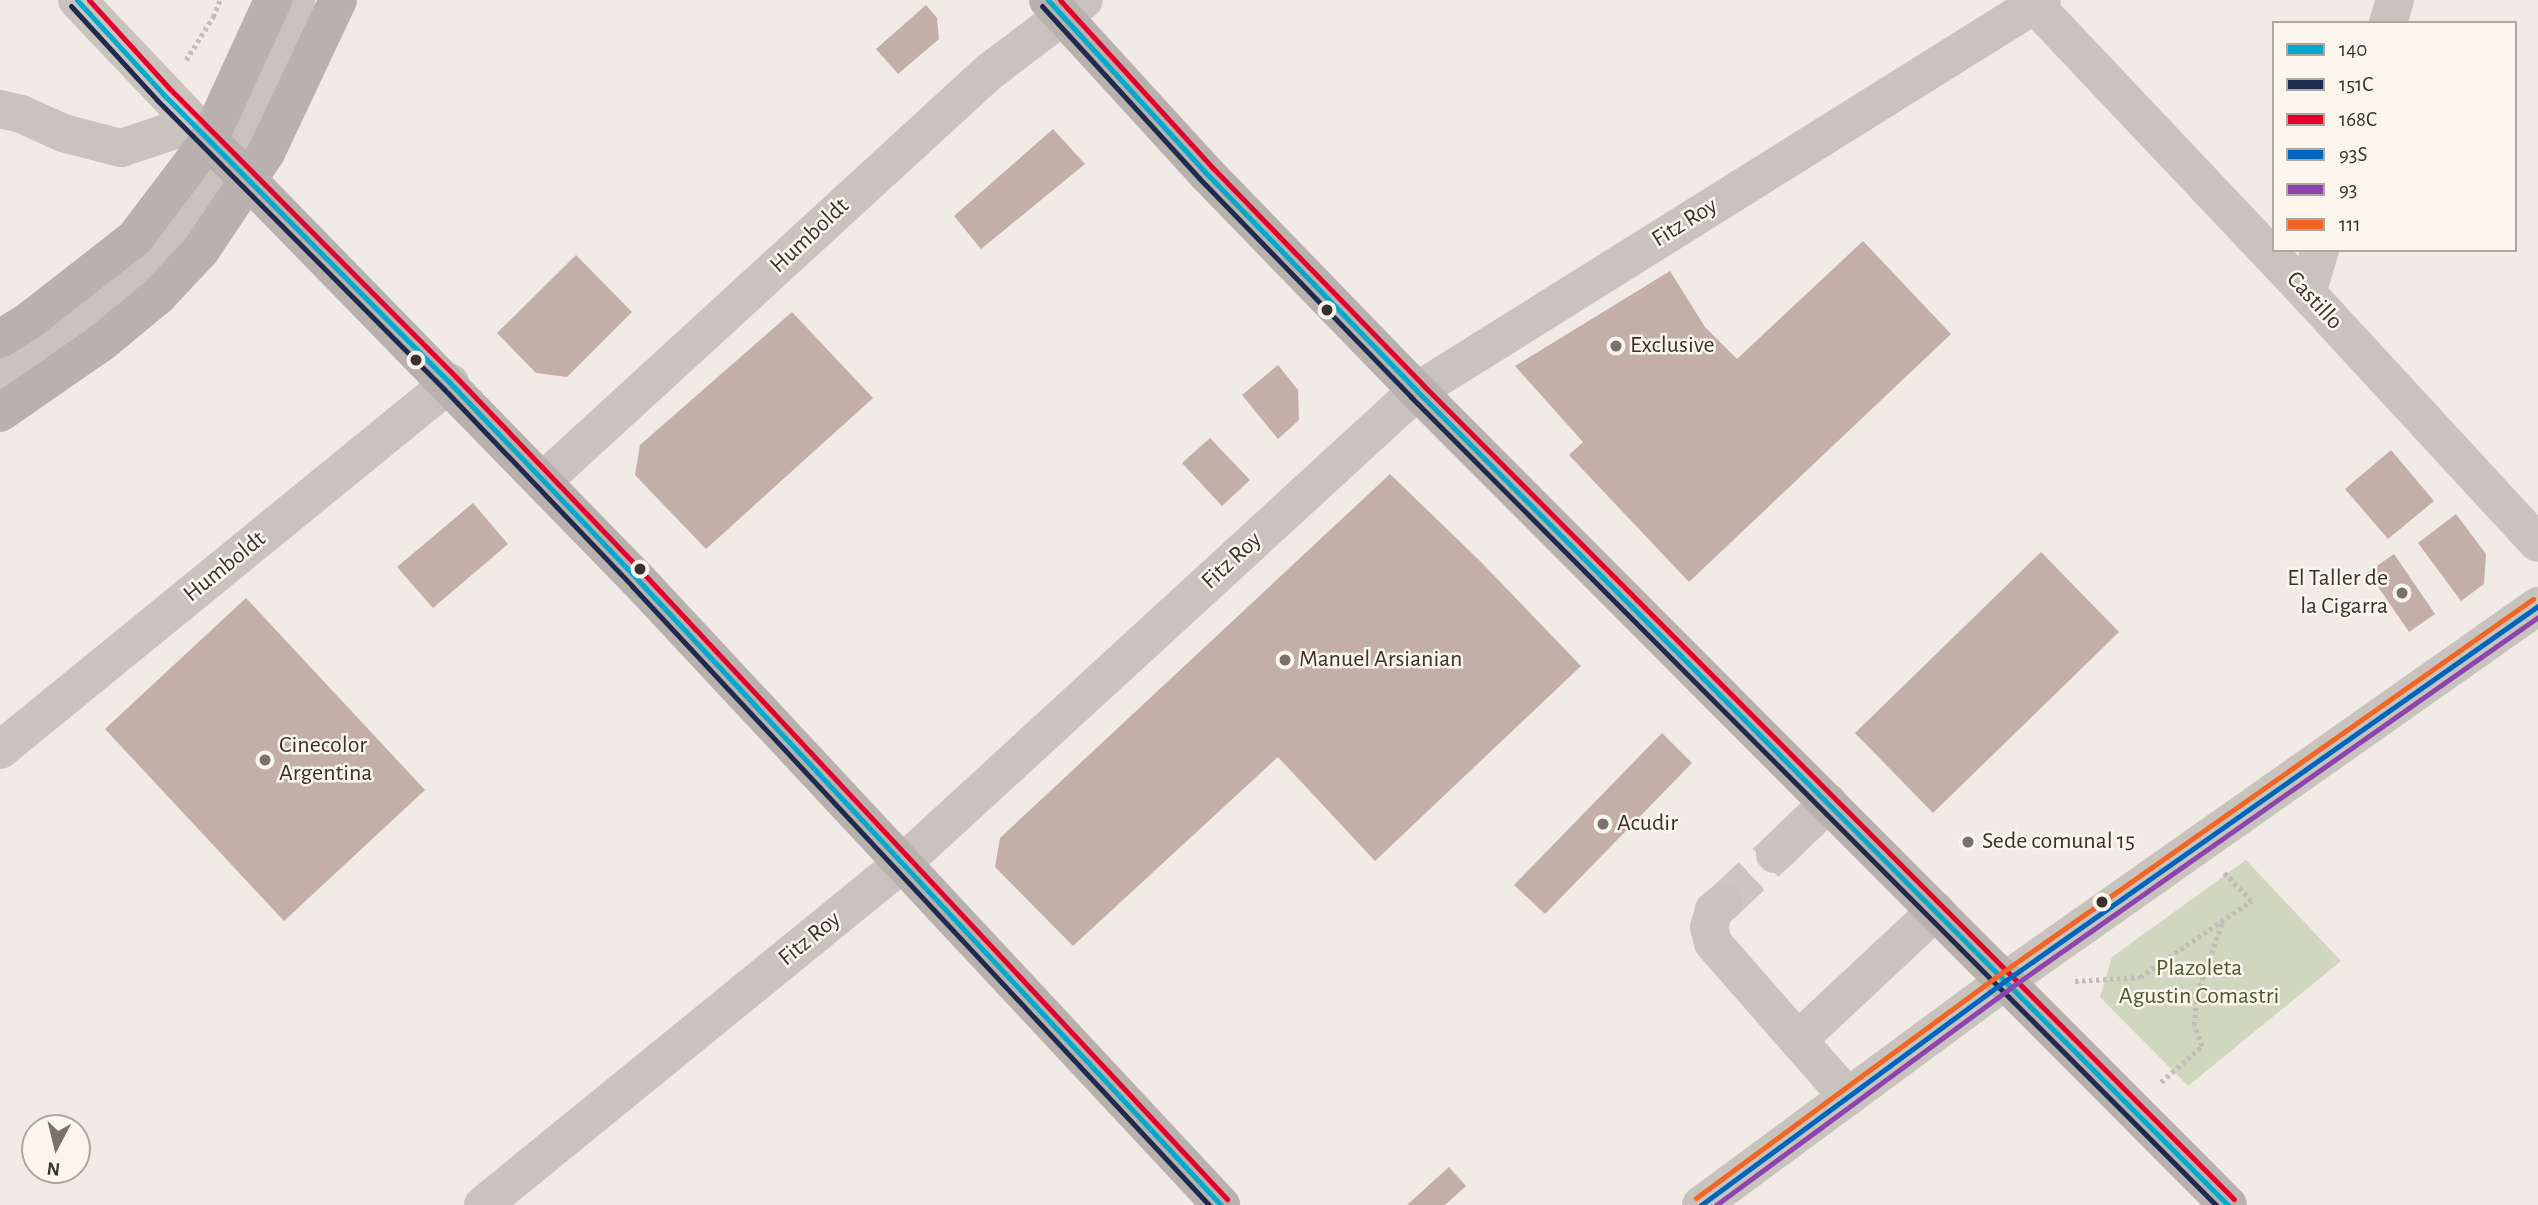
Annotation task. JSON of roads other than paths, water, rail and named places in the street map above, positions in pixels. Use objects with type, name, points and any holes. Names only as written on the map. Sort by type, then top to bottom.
[{"type":"main road","points":[[0,413],[100,343],[158,296],[201,250],[220,151],[273,0]]},
{"type":"main road","points":[[0,339],[30,320],[135,238],[220,151],[294,100],[338,0]]},
{"type":"main road","points":[[1065,5],[1205,172],[1417,391],[2228,1205]]},
{"type":"main road","points":[[220,151],[450,383],[904,862],[1221,1205]]},
{"type":"street","points":[[78,0],[163,94],[220,151]]},
{"type":"street","points":[[0,376],[106,303],[188,220],[296,0]]},
{"type":"street","points":[[2389,21],[2395,0]]},
{"type":"street","name":"Castillo","points":[[2035,2],[2538,544]]},
{"type":"street","name":"Fitz Roy","points":[[483,1205],[904,862],[1417,391],[2035,2]]},
{"type":"street","name":"Humboldt","points":[[543,481],[1065,5]]},
{"type":"street","points":[[0,109],[21,114],[63,133],[121,148],[220,151]]},
{"type":"street","points":[[2307,293],[2319,252]]},
{"type":"street","name":"Humboldt","points":[[0,751],[450,383]]},
{"type":"street","points":[[1700,1205],[2005,981],[2538,606]]},
{"type":"street","points":[[1774,854],[1828,803]]},
{"type":"street","points":[[1724,902],[1714,910],[1709,927],[1713,943],[1848,1097]]},
{"type":"street","points":[[1798,1040],[1936,911]]},
{"type":"tunnel","points":[[1724,902],[1775,854]]},
{"type":"place","name":"Exclusive","points":[[1616,346]]},
{"type":"place","name":"El Taller de la Cigarra","points":[[2402,593]]},
{"type":"place","name":"Manuel Arsianian","points":[[1285,660]]},
{"type":"place","name":"Cinecolor Argentina","points":[[265,760]]},
{"type":"place","name":"Acudir","points":[[1603,824]]},
{"type":"place","name":"Sede comunal 15","points":[[1968,842]]},
{"type":"park label","name":"Plazoleta Agustin Comastri","points":[[2199,983]]}]
